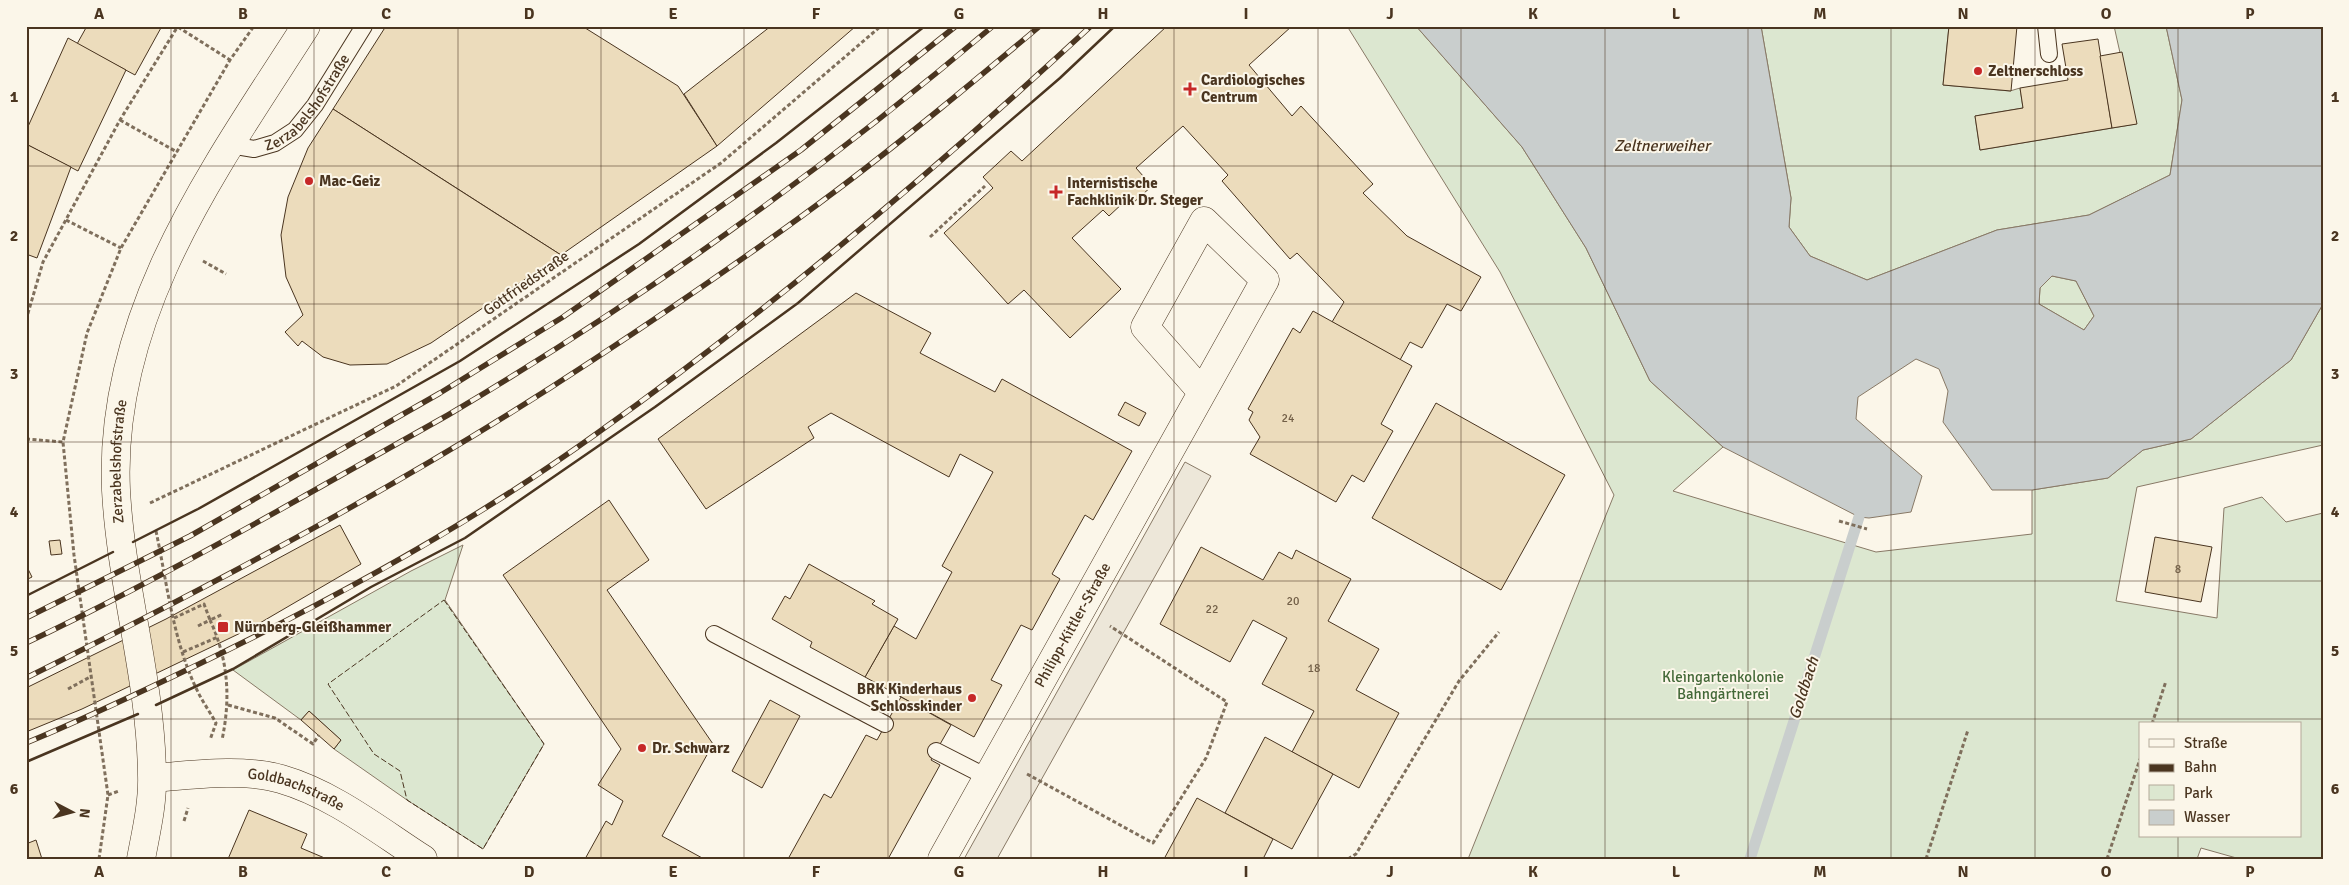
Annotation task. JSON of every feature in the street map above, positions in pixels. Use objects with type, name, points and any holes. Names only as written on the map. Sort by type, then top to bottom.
[{"type":"street","name":"Zerzabelshofstraße","points":[[141,859],[152,778],[149,719],[116,490],[119,426],[133,349],[150,298],[170,250],[230,145],[306,26]]},
{"type":"street","name":"Philipp-Kittler-Straße","points":[[942,859],[1265,280],[1204,221],[1145,327],[1202,392]]},
{"type":"street","name":"Goldbachstraße","points":[[152,778],[212,774],[280,778],[310,789],[340,805],[423,859]]},
{"type":"lane","name":"Zerzabelshofstraße","points":[[230,145],[254,149],[275,143],[295,130],[316,105],[364,26]]},
{"type":"lane","points":[[2046,26],[2049,54]]},
{"type":"lane","points":[[714,634],[885,724]]},
{"type":"lane","points":[[936,751],[992,767]]},
{"type":"path","name":"Gottfriedstraße","points":[[150,503],[396,386],[721,163],[881,26]]},
{"type":"path","points":[[26,320],[43,262],[120,120],[178,27],[230,60]]},
{"type":"path","points":[[120,120],[177,152]]},
{"type":"path","points":[[930,238],[985,186]]},
{"type":"path","points":[[66,220],[120,248]]},
{"type":"path","points":[[197,257],[226,274]]},
{"type":"path","points":[[26,439],[63,442]]},
{"type":"path","points":[[149,494],[152,513]]},
{"type":"path","points":[[1839,521],[1867,529]]},
{"type":"path","points":[[154,522],[174,618],[183,652],[197,690]]},
{"type":"path","points":[[74,555],[108,795],[99,859]]},
{"type":"path","points":[[174,618],[204,604],[218,637],[228,674],[228,706],[221,746]]},
{"type":"path","points":[[992,767],[1154,843],[1206,758],[1227,702],[1082,608]]},
{"type":"path","points":[[198,626],[223,614]]},
{"type":"path","points":[[1348,859],[1356,854],[1459,681],[1499,632]]},
{"type":"path","points":[[183,652],[218,637]]},
{"type":"path","points":[[68,690],[90,677]]},
{"type":"path","points":[[2153,722],[2166,681]]},
{"type":"path","points":[[228,706],[275,718],[313,744],[319,735]]},
{"type":"path","points":[[216,723],[225,725]]},
{"type":"path","points":[[1926,859],[1968,730]]},
{"type":"path","points":[[2107,859],[2139,762]]},
{"type":"green space","name":"Kleingartenkolonie Bahngärtnerei","points":[[1347,26],[1416,26],[1522,147],[1586,248],[1650,381],[1723,447],[1673,491],[1876,552],[2032,534],[2032,490],[2108,478],[2143,450],[2191,439],[2291,360],[2323,304],[2323,445],[2137,487],[2116,601],[2217,618],[2224,508],[2262,497],[2286,522],[2323,513],[2323,859],[2240,859],[2201,848],[2197,859],[1468,859],[1614,495],[1500,272]]},
{"type":"green space","points":[[1761,26],[1949,26],[1943,85],[2010,91],[2020,88],[2023,108],[1975,116],[1980,150],[2136,124],[2114,26],[2166,26],[2182,100],[2170,175],[2089,215],[1997,230],[1867,280],[1810,256],[1789,227],[1791,198]]},
{"type":"green space","points":[[2052,276],[2076,281],[2094,316],[2084,330],[2039,304],[2040,288]]},
{"type":"green space","points":[[463,545],[445,600],[544,744],[483,849],[407,800],[334,749],[341,740],[309,711],[301,720],[233,670],[411,571]]},
{"type":"shaded area","points":[[1185,462],[1211,476],[997,859],[964,859]]},
{"type":"water","name":"Zeltnerweiher","points":[[1416,26],[1761,26],[1791,198],[1789,227],[1810,256],[1867,280],[1997,230],[2089,215],[2170,175],[2182,100],[2166,26],[2323,26],[2323,304],[2291,360],[2191,439],[2143,450],[2108,478],[2032,490],[1992,490],[1943,422],[1948,391],[1939,369],[1916,359],[1858,397],[1856,419],[1922,476],[1911,512],[1869,518],[1859,517],[1723,447],[1650,381],[1586,248],[1522,147]],"holes":[[[2052,276],[2076,281],[2094,316],[2084,330],[2039,304],[2040,288]]]},
{"type":"building","points":[[87,26],[162,26],[135,75],[77,44]]},
{"type":"building","points":[[386,26],[582,26],[678,86],[717,146],[561,255],[333,109]]},
{"type":"building","points":[[771,26],[856,26],[717,146],[684,94]]},
{"type":"building","points":[[1167,26],[1292,26],[1249,65],[1292,116],[1301,106],[1373,184],[1363,193],[1407,236],[1481,277],[1461,311],[1447,304],[1422,348],[1410,342],[1400,360],[1332,322],[1344,302],[1297,253],[1290,259],[1222,181],[1228,175],[1183,126],[1136,168],[1152,186],[1133,203],[1124,202],[1109,216],[1103,210],[1072,238],[1121,289],[1070,338],[1024,290],[1008,304],[944,233],[993,188],[983,177],[1011,151],[1022,161]]},
{"type":"building","name":"Zeltnerschloss","points":[[1949,26],[2017,26],[2011,91],[1943,85]]},
{"type":"building","points":[[68,38],[126,70],[78,171],[26,144],[26,131]]},
{"type":"building","points":[[2098,39],[2112,128],[1980,150],[1975,116],[2023,108],[2020,88],[2068,80],[2062,44]]},
{"type":"building","points":[[2122,52],[2137,124],[2112,128],[2100,56]]},
{"type":"building","points":[[333,109],[561,255],[431,343],[387,364],[350,365],[323,357],[302,341],[298,346],[285,332],[303,315],[286,277],[281,235],[288,197],[308,148]]},
{"type":"building","points":[[26,144],[71,167],[37,258],[26,254]]},
{"type":"building","points":[[856,293],[931,333],[920,353],[995,392],[1002,379],[1132,451],[1093,520],[1085,515],[1052,574],[1060,579],[1032,630],[1021,625],[991,680],[1002,685],[974,737],[865,677],[894,626],[916,639],[952,572],[942,566],[993,472],[960,454],[949,477],[831,413],[808,427],[814,438],[706,509],[658,439]]},
{"type":"building","points":[[1313,311],[1412,366],[1381,424],[1393,431],[1364,482],[1352,475],[1336,502],[1250,454],[1260,437],[1249,420],[1253,412],[1248,409],[1293,328],[1300,333]]},
{"type":"building","points":[[1125,402],[1146,413],[1139,426],[1118,415]]},
{"type":"building","points":[[1436,403],[1565,475],[1501,590],[1372,518]]},
{"type":"building","points":[[609,500],[649,560],[607,590],[713,744],[662,836],[704,859],[585,859],[606,821],[612,825],[623,801],[598,785],[621,749],[503,575]]},
{"type":"building","points":[[340,525],[361,564],[253,627],[82,709],[26,732],[26,688],[166,619]]},
{"type":"building","points":[[2155,537],[2212,547],[2201,602],[2145,592]]},
{"type":"building","points":[[60,540],[62,554],[51,555],[49,541]]},
{"type":"building","points":[[1201,547],[1263,580],[1279,552],[1292,559],[1296,550],[1351,579],[1328,621],[1379,649],[1356,690],[1399,713],[1359,788],[1292,752],[1314,711],[1262,684],[1287,638],[1253,620],[1230,662],[1160,624]]},
{"type":"building","points":[[809,564],[875,601],[872,604],[898,619],[865,677],[810,647],[812,642],[772,619],[785,596],[790,599]]},
{"type":"building","points":[[26,565],[32,577],[26,580]]},
{"type":"building","points":[[901,697],[951,725],[931,760],[940,765],[888,859],[788,859],[824,794],[831,798],[866,735],[877,740]]},
{"type":"building","points":[[770,700],[800,716],[762,788],[732,771]]},
{"type":"building","points":[[309,711],[341,740],[334,749],[301,720]]},
{"type":"building","points":[[1265,737],[1333,774],[1292,849],[1225,813]]},
{"type":"building","points":[[1197,798],[1273,839],[1263,859],[1164,859]]},
{"type":"building","points":[[249,810],[307,834],[301,848],[327,859],[228,859]]},
{"type":"building","points":[[36,840],[42,859],[26,859],[26,844]]},
{"type":"waterway","name":"Goldbach","points":[[1750,859],[1859,517]]},
{"type":"railway","points":[[26,618],[190,536],[440,393],[563,317],[801,150],[956,26]]},
{"type":"railway","points":[[26,643],[138,587],[286,507],[448,415],[590,327],[729,232],[797,182],[929,79],[993,26]]},
{"type":"railway","points":[[26,678],[314,528],[455,447],[525,404],[685,298],[807,212],[914,130],[1040,26]]},
{"type":"railway","points":[[26,743],[91,715],[249,640],[402,558],[549,467],[661,387],[788,289],[911,186],[1091,26]]},
{"type":"fence","points":[[444,600],[544,744],[483,849],[407,800],[400,771],[374,754],[328,684],[444,600]]},
{"type":"wall","points":[[133,542],[198,509],[460,361],[639,244],[776,143],[925,26]]},
{"type":"wall","points":[[156,705],[233,669],[371,587],[465,538],[655,407],[798,303],[1060,78],[1115,26]]},
{"type":"wall","points":[[26,596],[113,552]]},
{"type":"wall","points":[[26,762],[138,714]]},
{"type":"place","name":"Zeltnerschloss","points":[[1978,71]]},
{"type":"place","name":"Cardiologisches Centrum","points":[[1190,89]]},
{"type":"place","name":"Mac-Geiz","points":[[309,181]]},
{"type":"place","name":"Internistische Fachklinik Dr. Steger","points":[[1056,192]]},
{"type":"place","name":"Nürnberg-Gleißhammer","points":[[223,627]]},
{"type":"place","name":"BRK Kinderhaus Schlosskinder","points":[[972,698]]},
{"type":"place","name":"Dr. Schwarz","points":[[642,748]]}]
